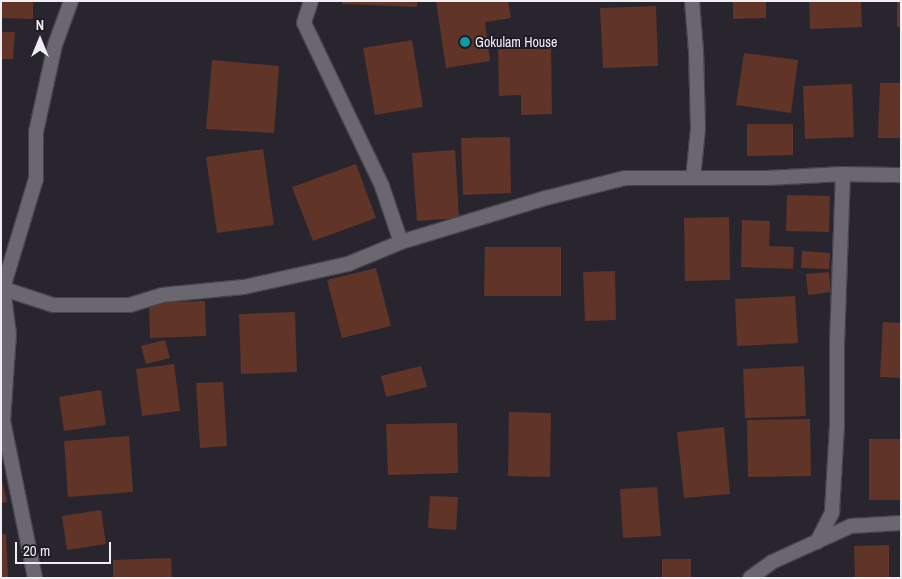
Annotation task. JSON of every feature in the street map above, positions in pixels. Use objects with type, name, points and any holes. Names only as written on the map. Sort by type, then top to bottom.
[{"type":"street","points":[[35,578],[3,421],[9,334],[2,288],[36,179],[36,132],[55,45],[70,1]]},
{"type":"street","points":[[311,1],[304,23],[382,186],[401,242]]},
{"type":"street","points":[[692,1],[696,51],[698,129],[693,178]]},
{"type":"street","points":[[2,288],[53,305],[130,305],[162,295],[244,287],[348,264],[401,242],[546,198],[625,178],[767,178],[843,174],[901,175]]},
{"type":"street","points":[[817,542],[832,512],[837,424],[837,344],[843,174]]},
{"type":"street","points":[[750,578],[772,562],[851,526],[901,523]]},
{"type":"building","points":[[1,1],[33,1],[33,19],[1,18]]},
{"type":"building","points":[[342,1],[417,1],[417,7],[342,4]]},
{"type":"building","name":"Gokulam House","points":[[436,1],[508,1],[511,18],[485,22],[490,61],[446,68]]},
{"type":"building","points":[[733,1],[766,1],[766,18],[733,19]]},
{"type":"building","points":[[809,1],[861,1],[862,27],[810,29]]},
{"type":"building","points":[[897,1],[901,1],[901,27],[897,27]]},
{"type":"building","points":[[656,6],[658,66],[603,68],[600,8]]},
{"type":"building","points":[[1,32],[15,32],[13,59],[1,59]]},
{"type":"building","points":[[412,40],[423,107],[375,115],[363,48]]},
{"type":"building","points":[[551,48],[552,114],[521,115],[521,95],[499,96],[498,49]]},
{"type":"building","points":[[744,53],[798,60],[791,113],[736,105]]},
{"type":"building","points":[[212,60],[279,66],[274,133],[206,129]]},
{"type":"building","points":[[880,83],[901,83],[901,138],[878,138]]},
{"type":"building","points":[[852,84],[854,137],[805,139],[803,86]]},
{"type":"building","points":[[747,124],[793,124],[793,155],[747,156]]},
{"type":"building","points":[[510,137],[511,193],[463,195],[461,138]]},
{"type":"building","points":[[263,149],[274,225],[217,233],[206,157]]},
{"type":"building","points":[[455,150],[459,218],[417,221],[412,153]]},
{"type":"building","points":[[356,164],[376,218],[313,241],[292,187]]},
{"type":"building","points":[[787,195],[830,196],[829,232],[786,231]]},
{"type":"building","points":[[729,217],[730,280],[685,281],[684,218]]},
{"type":"building","points":[[742,220],[770,221],[769,246],[794,247],[793,269],[741,267]]},
{"type":"building","points":[[485,247],[561,247],[561,296],[484,296]]},
{"type":"building","points":[[802,251],[830,253],[829,269],[801,268]]},
{"type":"building","points":[[376,268],[391,326],[342,338],[327,280]]},
{"type":"building","points":[[615,271],[616,320],[585,321],[583,272]]},
{"type":"building","points":[[829,272],[831,292],[808,295],[806,274]]},
{"type":"building","points":[[795,296],[798,343],[737,346],[735,299]]},
{"type":"building","points":[[205,301],[206,336],[150,338],[149,303]]},
{"type":"building","points":[[295,312],[297,372],[241,374],[239,314]]},
{"type":"building","points":[[883,322],[901,323],[901,378],[880,377]]},
{"type":"building","points":[[165,340],[170,358],[146,364],[141,346]]},
{"type":"building","points":[[174,364],[180,411],[142,416],[136,369]]},
{"type":"building","points":[[421,366],[427,387],[386,397],[381,376]]},
{"type":"building","points":[[804,366],[806,416],[745,418],[743,369]]},
{"type":"building","points":[[223,382],[227,446],[200,448],[196,383]]},
{"type":"building","points":[[101,390],[106,425],[64,431],[59,397]]},
{"type":"building","points":[[509,412],[551,413],[550,477],[508,476]]},
{"type":"building","points":[[810,419],[811,476],[748,477],[747,420]]},
{"type":"building","points":[[457,423],[458,473],[388,475],[386,424]]},
{"type":"building","points":[[724,427],[730,494],[684,498],[677,432]]},
{"type":"building","points":[[129,436],[133,492],[68,497],[64,441]]},
{"type":"building","points":[[869,439],[901,439],[901,500],[869,500]]},
{"type":"building","points":[[1,475],[7,502],[1,503]]},
{"type":"building","points":[[657,487],[661,536],[623,538],[620,489]]},
{"type":"building","points":[[430,496],[458,497],[456,530],[428,528]]},
{"type":"building","points":[[101,510],[106,544],[67,550],[62,516]]},
{"type":"building","points":[[1,534],[6,534],[8,578],[1,578]]},
{"type":"building","points":[[889,545],[889,578],[855,578],[854,546]]},
{"type":"building","points":[[171,558],[172,578],[113,578],[113,560]]},
{"type":"building","points":[[662,559],[691,559],[691,578],[662,578]]},
{"type":"place","name":"Gokulam House","points":[[465,42]]}]
